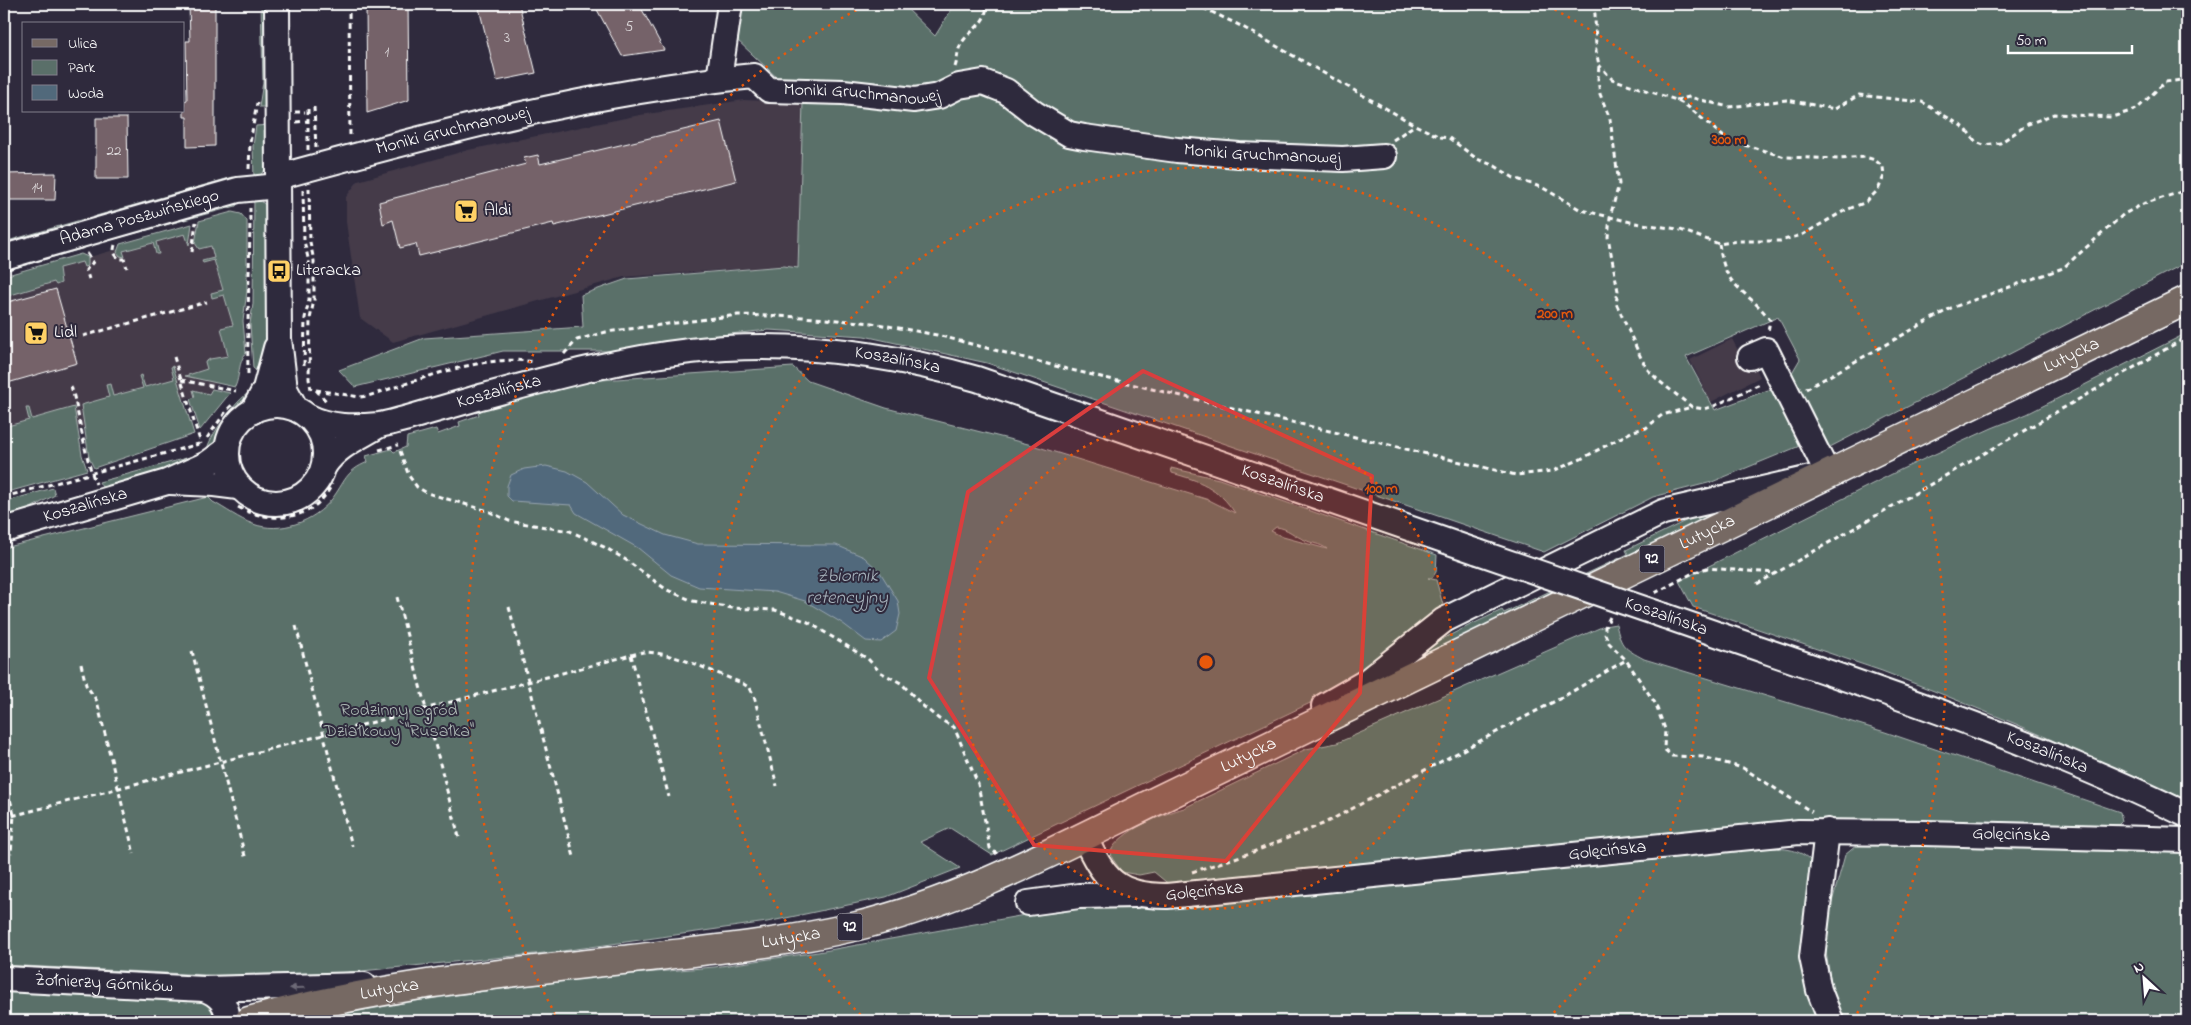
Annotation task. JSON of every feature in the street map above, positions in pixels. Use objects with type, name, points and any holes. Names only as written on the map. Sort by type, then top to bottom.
[{"type":"main road","name":"Lutycka","points":[[249,1021],[333,1000],[433,982],[736,947],[819,934],[854,927],[907,911],[1018,866],[1084,836],[2187,300]]},
{"type":"street","points":[[277,4],[279,339],[285,389],[303,413],[320,431],[329,472],[305,494],[286,503],[267,503],[250,497],[236,496],[228,470],[225,451],[230,435],[239,422],[246,404],[265,389],[279,339]]},
{"type":"street","points":[[719,79],[730,4]]},
{"type":"street","name":"Moniki Gruchmanowej","points":[[278,182],[509,116],[633,91],[754,76],[769,90],[843,92],[914,100],[939,96],[959,86],[983,82],[1006,92],[1034,113],[1069,134],[1178,150],[1239,155],[1343,159],[1384,156]]},
{"type":"street","name":"Adama Poszwińskiego","points":[[4,257],[238,190],[278,182]]},
{"type":"street","name":"Koszalińska","points":[[329,472],[332,453],[380,425],[569,373],[642,357],[752,346],[785,346],[841,350],[906,361],[977,379],[1666,616],[2005,736],[2087,769],[2187,815]]},
{"type":"street","points":[[1158,800],[1204,766],[1335,700],[1366,682],[1444,620],[1663,512],[1828,474],[1778,375],[1758,354]]},
{"type":"street","points":[[246,404],[281,405],[303,413]]},
{"type":"street","name":"Koszalińska","points":[[303,413],[321,423],[337,426],[380,425]]},
{"type":"street","name":"Koszalińska","points":[[4,530],[167,482],[207,464],[225,451]]},
{"type":"street","name":"Koszalińska","points":[[167,482],[214,484],[236,496]]},
{"type":"street","name":"Golęcińska","points":[[2162,838],[2178,833],[2187,824]]},
{"type":"street","points":[[1827,831],[1812,957],[1819,990],[1831,1021]]},
{"type":"street","name":"Golęcińska","points":[[1084,836],[1098,863],[1112,882],[1140,895],[1166,896],[1799,832],[1827,831],[2187,840]]},
{"type":"street","points":[[1028,903],[1079,896],[1140,895]]},
{"type":"street","name":"Żołnierzy Górników","points":[[4,979],[204,989],[317,988],[433,982]]},
{"type":"street","points":[[204,989],[218,996],[223,1002],[228,1021]]},
{"type":"path","points":[[349,4],[351,146]]},
{"type":"path","points":[[939,96],[944,84],[952,75],[960,46],[966,36],[979,26],[987,8],[986,4]]},
{"type":"path","points":[[1195,4],[1241,26],[1415,125],[1440,137],[1449,138],[1477,159],[1495,166],[1514,178],[1543,188],[1581,210],[1610,218],[1678,229],[1719,244],[1738,241],[1780,241],[1802,235],[1844,211],[1866,202],[1878,190],[1884,176],[1883,167],[1875,160],[1865,157],[1839,159],[1785,157],[1752,146],[1730,142],[1712,125],[1676,100],[1612,79],[1599,65]]},
{"type":"path","points":[[1592,4],[1595,14],[1600,94],[1610,119],[1619,184],[1610,218],[1608,237],[1618,291],[1616,303],[1641,358],[1659,381],[1692,407]]},
{"type":"path","points":[[1676,100],[1689,97],[1729,107],[1787,100],[1835,109],[1859,95],[1922,102],[1965,128],[1976,142],[1984,145],[2000,143],[2028,124],[2054,114],[2112,117],[2137,109],[2165,82],[2182,80],[2187,82]]},
{"type":"path","points":[[249,172],[251,134],[258,97]]},
{"type":"path","points":[[308,107],[308,152]]},
{"type":"path","points":[[314,107],[312,111],[315,147],[318,152]]},
{"type":"path","points":[[308,182],[310,242],[314,268],[314,300],[310,319],[309,378],[311,389]]},
{"type":"path","points":[[303,185],[304,241],[308,262],[304,372]]},
{"type":"path","points":[[1790,398],[1951,308],[2063,268],[2124,214],[2143,204],[2187,190]]},
{"type":"path","points":[[248,378],[247,315],[250,295],[250,206]]},
{"type":"path","points":[[192,252],[196,219]]},
{"type":"path","points":[[116,242],[115,255],[119,259],[124,259],[127,268]]},
{"type":"path","points":[[1719,244],[1721,256],[1732,281],[1761,307],[1770,320],[1758,354]]},
{"type":"path","points":[[85,250],[93,262],[86,270],[89,279]]},
{"type":"path","points":[[83,336],[207,302]]},
{"type":"path","points":[[561,358],[577,340],[606,332],[738,315],[803,317],[872,323],[936,334],[1063,368],[1516,475],[1553,471],[1581,460],[1633,431],[1646,428],[1662,415],[1692,407],[1704,408],[1714,406],[1778,375]]},
{"type":"path","points":[[1757,584],[2187,337]]},
{"type":"path","points":[[174,357],[201,444]]},
{"type":"path","points":[[316,390],[360,397],[368,396],[483,362],[516,359],[538,362]]},
{"type":"path","points":[[181,380],[236,391]]},
{"type":"path","points":[[71,386],[77,407],[86,457],[96,485]]},
{"type":"path","points":[[4,498],[201,444],[211,434],[226,410],[246,404]]},
{"type":"path","points":[[400,451],[409,476],[417,487],[427,493],[488,511],[509,521],[570,530],[626,560],[667,590],[693,601],[732,608],[775,610],[808,622],[868,659],[880,672],[901,683],[923,706],[939,719],[954,727],[978,784],[990,848],[1004,859],[1018,866]]},
{"type":"path","points":[[236,496],[261,517],[291,516],[303,512],[319,501],[329,472]]},
{"type":"path","points":[[1652,594],[1707,568],[1775,573]]},
{"type":"path","points":[[397,597],[460,841]]},
{"type":"path","points":[[509,607],[574,857]]},
{"type":"path","points":[[1618,614],[1609,618],[1605,634],[1609,643],[1626,660],[1655,704],[1664,729],[1664,749],[1672,756],[1703,757],[1743,768],[1821,818],[1827,831]]},
{"type":"path","points":[[296,626],[352,846]]},
{"type":"path","points":[[192,651],[246,860]]},
{"type":"path","points":[[4,818],[631,655],[656,652],[742,683],[750,688],[754,696],[777,786]]},
{"type":"path","points":[[631,655],[669,797]]},
{"type":"path","points":[[1185,875],[1254,852],[1323,824],[1561,698],[1626,660]]},
{"type":"path","points":[[81,664],[86,685],[97,701],[134,854]]},
{"type":"path","points":[[4,774],[14,814],[11,854]]},
{"type":"highlighted area","points":[[1143,371],[1372,476],[1360,693],[1226,861],[1034,845],[929,678],[968,492]]},
{"type":"shaded area","points":[[744,100],[803,102],[798,268],[784,266],[624,277],[393,342],[360,318],[346,222],[346,197],[358,181],[468,150],[640,115]]},
{"type":"shaded area","points":[[221,220],[233,229],[233,361],[210,392],[4,450],[4,281]]},
{"type":"shaded area","points":[[1732,339],[1740,354],[1747,350],[1760,377],[1711,402],[1690,360]]},
{"type":"green space","points":[[261,4],[268,4],[269,107],[259,107],[263,82]]},
{"type":"green space","points":[[743,4],[902,4],[935,36],[955,4],[2187,4],[2187,262],[1830,447],[1818,437],[1790,376],[1800,359],[1778,317],[1686,357],[1715,410],[1768,390],[1778,393],[1802,445],[1712,482],[1653,497],[1544,552],[987,363],[864,336],[769,330],[700,337],[609,351],[503,351],[355,387],[339,370],[424,338],[583,327],[581,295],[627,279],[784,266],[798,268],[803,102],[736,39]]},
{"type":"green space","points":[[269,125],[270,148],[268,163],[261,174],[254,178],[253,146],[256,126]]},
{"type":"green space","points":[[233,177],[238,180],[97,219],[96,216]]},
{"type":"green space","points":[[254,198],[265,204],[268,212],[270,273],[268,334],[258,372],[253,368],[250,324],[253,304]]},
{"type":"green space","points":[[240,200],[236,206],[114,239],[116,236]]},
{"type":"green space","points":[[232,212],[241,214],[247,221],[247,291],[243,321],[246,353],[243,357],[235,387],[185,376],[207,369],[205,362],[210,359],[228,356],[221,328],[233,325],[224,295],[212,298],[211,293],[223,290],[214,260],[203,263],[202,261],[214,258],[211,246],[199,249],[195,243],[199,221]]},
{"type":"green space","points":[[84,219],[85,223],[4,248],[4,242]]},
{"type":"green space","points":[[192,224],[189,245],[185,234],[156,242],[159,254],[156,254],[153,243],[123,251],[125,257],[120,256],[117,252],[120,244]]},
{"type":"green space","points":[[80,246],[85,248],[4,271],[4,263]]},
{"type":"green space","points":[[81,254],[88,257],[88,266],[84,267],[82,262],[59,268],[61,283],[56,285],[54,282],[4,297],[4,276]]},
{"type":"green space","points":[[2187,333],[2187,800],[2016,724],[1934,691],[1882,671],[1693,607],[1679,581],[1902,469],[2027,414]]},
{"type":"green space","points":[[173,366],[194,434],[94,468],[89,458],[81,405],[109,397],[106,385],[110,384],[113,396],[143,388],[139,376],[141,375],[145,387],[174,379],[171,367]]},
{"type":"green space","name":"Rodzinny Ogród Działkowy \"Rusałka\"","points":[[793,367],[808,381],[886,408],[1032,445],[1209,500],[1235,513],[1222,497],[1208,486],[1172,473],[1171,468],[1219,479],[1437,555],[1436,572],[1432,578],[1428,578],[1436,580],[1443,605],[1350,684],[992,855],[950,828],[920,842],[960,868],[886,897],[767,922],[555,952],[300,977],[227,976],[4,965],[4,548],[208,497],[238,517],[253,524],[274,528],[296,524],[306,520],[325,507],[350,473],[360,465],[368,462],[366,456],[391,449],[394,452],[406,447],[407,437],[436,429],[438,434],[460,426],[459,422],[479,415],[477,410],[503,398],[587,381]],"holes":[[[1276,527],[1288,530],[1327,549],[1283,537],[1271,531]]]},
{"type":"green space","points":[[212,389],[230,393],[200,430],[190,399],[195,397],[193,390],[209,394]]},
{"type":"green space","points":[[250,392],[248,406],[232,420],[221,441],[207,451],[212,437],[224,419],[238,402]]},
{"type":"green space","points":[[74,407],[82,455],[87,470],[4,493],[4,427],[29,420],[26,408],[29,408],[32,419]]},
{"type":"green space","points":[[190,457],[194,459],[144,479],[102,487],[99,482]]},
{"type":"green space","points":[[53,488],[55,495],[14,517],[4,520],[4,502]]},
{"type":"green space","points":[[1735,506],[1391,672],[1417,654],[1459,631],[1502,610],[1504,613],[1628,554],[1626,550],[1712,508]]},
{"type":"green space","points":[[1616,624],[1624,646],[1644,659],[1885,732],[2120,812],[2122,821],[2118,825],[2066,827],[1813,819],[1342,865],[1179,885],[1166,882],[1154,872],[1139,875],[1122,872],[1112,858],[1111,851],[1116,844],[1143,824],[1184,808],[1306,749],[1337,743],[1604,626]]},
{"type":"green space","points":[[1871,843],[1915,846],[2015,846],[2187,852],[2187,1021],[1844,1021],[1832,989],[1826,952],[1829,913],[1845,855],[1857,845]]},
{"type":"green space","points":[[1754,848],[1793,850],[1812,862],[1802,967],[1817,1021],[307,1021],[408,1002],[500,989],[598,977],[714,967],[818,952],[1064,908],[1163,908]]},
{"type":"green space","points":[[4,987],[206,997],[214,1016],[197,1021],[4,1021]]},
{"type":"water","name":"Zbiornik retencyjny","points":[[546,466],[567,471],[587,482],[623,515],[665,535],[698,544],[836,545],[864,557],[880,572],[898,601],[900,614],[896,631],[881,642],[866,641],[842,623],[805,601],[775,592],[699,587],[671,575],[638,548],[576,513],[571,505],[512,501],[507,496],[507,486],[511,475],[524,469]]},
{"type":"building","points":[[189,4],[215,4],[215,146],[187,147],[187,117],[184,117],[185,101],[187,100],[186,41],[190,41]]},
{"type":"building","points":[[366,4],[408,4],[409,100],[367,113]]},
{"type":"building","points":[[478,4],[519,4],[536,73],[497,81]]},
{"type":"building","points":[[594,4],[639,4],[664,50],[622,56]]},
{"type":"building","points":[[96,118],[127,118],[128,179],[96,179]]},
{"type":"building","points":[[721,121],[736,181],[554,226],[553,223],[419,256],[416,244],[400,248],[393,220],[383,224],[379,202],[526,164],[524,158],[538,155],[540,164]]},
{"type":"building","points":[[56,173],[55,200],[4,200],[4,174]]},
{"type":"building","name":"Lidl","points":[[56,289],[77,363],[4,384],[4,303]]},
{"type":"place","name":"Aldi","points":[[466,211]]},
{"type":"place","name":"Literacka","points":[[279,271]]},
{"type":"place","name":"Lidl","points":[[36,333]]}]
